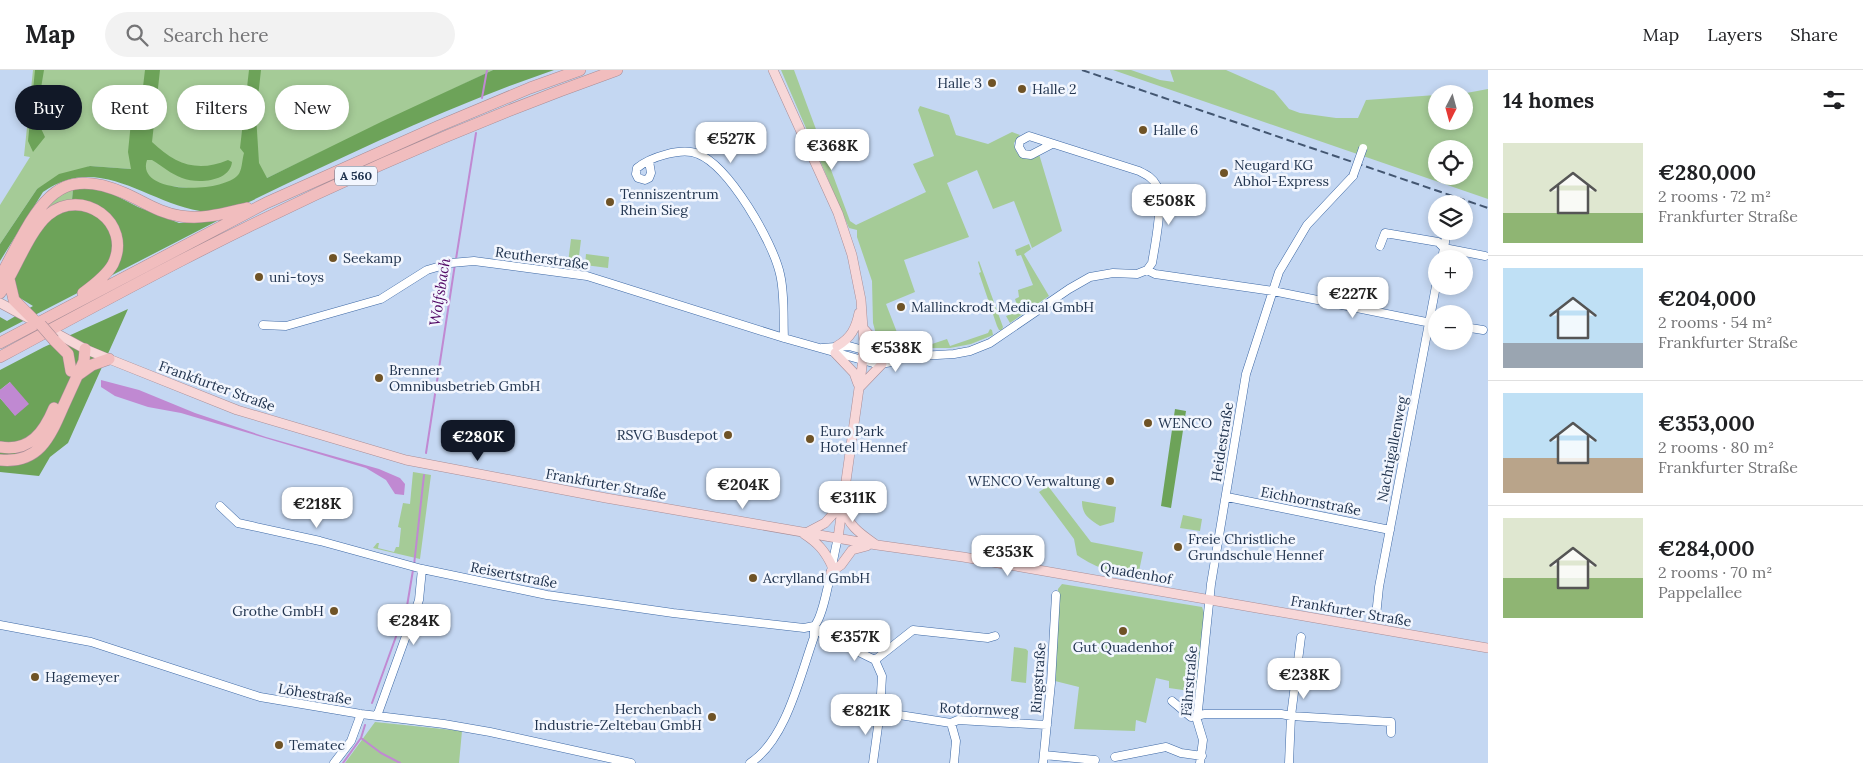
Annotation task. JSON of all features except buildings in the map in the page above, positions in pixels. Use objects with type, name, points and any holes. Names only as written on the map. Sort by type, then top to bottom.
[{"type":"highway","name":"A 560","points":[[0,343],[266,203],[439,126],[530,88],[580,70]]},
{"type":"highway","name":"A 560","points":[[0,357],[43,327],[367,171],[532,100],[617,70]]},
{"type":"highway","points":[[0,293],[8,261],[37,210],[55,192],[68,186],[89,183],[110,187],[166,213],[181,217],[216,216],[266,203]]},
{"type":"highway","points":[[3,276],[38,226],[55,209],[82,204],[100,212],[108,219],[116,237],[117,254],[114,262],[110,269],[91,288],[51,316]]},
{"type":"highway","points":[[0,460],[26,458],[44,444],[52,432],[74,374],[68,354],[14,300],[3,276]]},
{"type":"highway","points":[[0,363],[43,327]]},
{"type":"highway","points":[[0,447],[19,446],[40,435],[74,374],[84,361],[86,349]]},
{"type":"highway","points":[[74,374],[109,359]]},
{"type":"main road","points":[[773,70],[846,234],[861,300],[863,328],[859,388],[849,446],[838,538]]},
{"type":"main road","points":[[859,388],[854,373],[836,350],[845,342],[856,327],[861,300]]},
{"type":"main road","name":"Frankfurter Straße","points":[[0,303],[86,349],[237,410],[406,460],[606,498],[1057,574]]},
{"type":"main road","points":[[863,328],[875,341],[903,357]]},
{"type":"main road","points":[[859,388],[882,364]]},
{"type":"main road","points":[[843,503],[825,523],[803,532],[826,553],[831,569],[841,565],[852,550],[862,546],[877,545]]},
{"type":"main road","points":[[843,503],[846,516],[854,529],[877,545]]},
{"type":"main road","name":"Quadenhof","points":[[1057,574],[1210,600]]},
{"type":"main road","name":"Frankfurter Straße","points":[[1210,600],[1488,648]]},
{"type":"street","points":[[862,355],[890,353],[903,357],[954,354],[970,351],[990,343],[1069,289],[1090,277],[1113,273],[1137,274],[1147,270],[1152,263],[1160,195],[1152,178],[1140,171],[1052,144]]},
{"type":"street","name":"Heidestraße","points":[[1210,600],[1212,577],[1227,497],[1246,374],[1279,272],[1307,225],[1353,176],[1363,148]]},
{"type":"street","points":[[649,162],[672,153],[691,152],[699,154],[717,165],[727,177],[758,219],[780,272],[783,293],[784,338]]},
{"type":"street","points":[[1380,246],[1385,233],[1438,242],[1444,248],[1485,256]]},
{"type":"street","points":[[1444,248],[1445,240]]},
{"type":"street","name":"Reutherstraße","points":[[263,325],[286,326],[381,299],[428,270],[451,262],[474,261],[587,276],[784,338],[820,348],[862,355],[882,364]]},
{"type":"street","points":[[1147,270],[1155,274],[1273,291],[1428,322]]},
{"type":"street","points":[[1473,329],[1483,330]]},
{"type":"street","name":"Nachtigallenweg","points":[[1376,616],[1379,588],[1390,530],[1428,347]]},
{"type":"street","points":[[882,364],[903,357]]},
{"type":"street","name":"Eichhornstraße","points":[[1227,497],[1390,530]]},
{"type":"street","name":"Reisertstraße","points":[[220,506],[238,523],[320,541],[417,567],[547,595],[709,617],[804,628],[814,626]]},
{"type":"street","points":[[750,763],[770,744],[783,724],[814,637],[814,626],[818,621],[838,538]]},
{"type":"street","points":[[377,716],[419,600],[417,567]]},
{"type":"street","name":"Ringstraße","points":[[1044,759],[1056,595]]},
{"type":"street","name":"Fährstraße","points":[[1201,760],[1203,740],[1197,716],[1210,600]]},
{"type":"street","name":"Löhestraße","points":[[0,625],[91,642],[253,696],[361,714],[490,732],[632,763]]},
{"type":"street","points":[[814,626],[822,634],[875,660],[882,676],[880,712],[873,763]]},
{"type":"street","points":[[875,660],[913,630],[988,638],[995,636]]},
{"type":"street","points":[[1289,763],[1291,716],[1301,637]]},
{"type":"street","points":[[1172,701],[1191,717],[1205,714],[1281,714],[1391,722],[1392,733]]},
{"type":"street","name":"Rotdornweg","points":[[880,712],[951,723],[958,720],[1047,725]]},
{"type":"street","points":[[334,763],[351,741],[361,714]]},
{"type":"street","points":[[951,723],[956,741],[954,763]]},
{"type":"street","points":[[1115,757],[1166,747],[1201,760]]},
{"type":"street","points":[[1044,759],[1094,760]]},
{"type":"green space","points":[[33,70],[493,70],[267,178],[215,191],[161,185],[131,169],[90,166],[37,189],[0,244],[0,205],[30,157],[24,156],[27,130],[82,130],[82,85],[31,85]]},
{"type":"green space","points":[[35,70],[44,70],[42,85],[34,85]]},
{"type":"green space","points":[[145,70],[160,70],[158,85],[143,85]]},
{"type":"green space","points":[[249,70],[261,70],[259,85],[247,85]]},
{"type":"green space","points":[[493,70],[554,70],[438,115],[249,202],[224,209],[200,211],[179,206],[121,183],[102,178],[83,177],[63,181],[43,192],[0,261],[0,244],[37,189],[59,174],[90,166],[131,169],[128,152],[130,130],[153,130],[152,142],[178,161],[196,166],[217,164],[228,160],[232,162],[230,169],[225,174],[212,180],[196,181],[178,176],[152,160],[147,160],[147,171],[154,179],[166,185],[199,188],[229,181],[238,175],[244,153],[240,148],[242,130],[257,130],[259,163],[267,178]]},
{"type":"green space","points":[[781,70],[794,70],[850,221],[856,225],[926,192],[913,164],[934,156],[918,110],[920,106],[949,115],[956,135],[988,144],[1012,132],[1020,135],[1014,143],[1019,155],[1026,158],[1039,154],[1062,231],[1032,248],[1014,201],[993,209],[977,170],[947,183],[969,237],[904,260],[915,292],[886,304],[898,335],[903,334],[906,341],[928,334],[932,344],[947,339],[950,346],[988,333],[990,329],[993,335],[971,344],[950,348],[930,348],[894,342],[876,334],[873,323],[872,281],[857,237],[857,230],[849,228]]},
{"type":"green space","points":[[1113,70],[1131,70],[1160,80],[1174,82],[1170,70],[1226,70],[1274,91],[1289,109],[1300,113],[1336,118],[1358,118],[1366,100],[1428,96],[1428,130],[1473,130],[1473,92],[1488,89],[1488,199],[1447,185],[1473,185],[1473,140],[1428,140],[1428,178]]},
{"type":"green space","points":[[29,130],[42,130],[45,137],[33,152],[28,141]]},
{"type":"green space","points":[[73,189],[72,200],[54,205],[38,215],[60,194]]},
{"type":"green space","points":[[73,189],[105,190],[138,207],[179,223],[217,221],[0,333],[0,317],[7,321],[33,306],[15,295],[15,277],[39,230],[72,200]]},
{"type":"green space","points":[[571,239],[581,240],[578,264],[568,263]]},
{"type":"green space","points":[[1029,244],[1031,249],[1024,254],[1049,296],[1010,323],[1006,316],[1019,311],[1015,299],[1019,297],[1018,290],[1033,285],[1021,255],[1017,256],[1015,250]]},
{"type":"green space","points":[[586,254],[609,257],[608,268],[585,265]]},
{"type":"green space","points":[[979,261],[1003,327],[1002,330],[999,330],[997,326],[979,273],[981,272]]},
{"type":"green space","points":[[128,309],[68,443],[50,457],[39,476],[0,472],[0,398],[15,415],[10,382],[0,390],[0,370],[44,347]]},
{"type":"green space","points":[[1175,409],[1186,411],[1171,508],[1161,506]]},
{"type":"green space","points":[[413,472],[431,475],[420,559],[373,548],[377,543],[379,543],[378,548],[394,552],[396,547],[399,547],[401,528],[398,527],[403,503],[410,504]]},
{"type":"green space","points":[[1048,486],[1091,542],[1143,552],[1138,576],[1106,570],[1077,555],[1074,539],[1039,492]]},
{"type":"green space","points":[[1082,501],[1116,507],[1114,522],[1100,526],[1089,519],[1083,510]]},
{"type":"green space","points":[[1183,515],[1202,519],[1200,531],[1180,528]]},
{"type":"green space","points":[[1062,584],[1202,607],[1204,613],[1197,692],[1169,688],[1169,681],[1156,678],[1146,723],[1136,720],[1135,731],[1074,729],[1079,687],[1055,681],[1058,589]]},
{"type":"green space","points":[[1014,647],[1028,651],[1026,683],[1011,681]]},
{"type":"green space","points":[[375,722],[462,731],[459,763],[345,763]]},
{"type":"shaded area","points":[[101,380],[139,390],[195,413],[266,437],[379,469],[400,478],[405,484],[404,495],[395,494],[386,480],[366,468],[181,413],[148,407],[115,396],[101,387]]},
{"type":"shaded area","points":[[10,382],[29,404],[15,416],[0,398],[0,390]]},
{"type":"waterway","name":"Wolfsbach","points":[[482,98],[487,70]]},
{"type":"waterway","name":"Wolfsbach","points":[[456,259],[476,133]]},
{"type":"waterway","name":"Wolfsbach","points":[[426,453],[455,264]]},
{"type":"waterway","name":"Wolfsbach","points":[[414,565],[424,475]]},
{"type":"waterway","name":"Wolfsbach","points":[[372,703],[407,606],[413,570]]},
{"type":"waterway","name":"Wolfsbach","points":[[365,725],[361,738],[381,753],[400,763]]},
{"type":"waterway","points":[[343,763],[361,738]]},
{"type":"railway","points":[[1082,70],[1488,208]]},
{"type":"place","name":"Halle 3","points":[[992,83]]},
{"type":"place","name":"Halle 2","points":[[1022,89]]},
{"type":"place","name":"Halle 6","points":[[1143,130]]},
{"type":"place","name":"Neugard KG Abhol-Express","points":[[1224,173]]},
{"type":"place","name":"Tenniszentrum Rhein Sieg","points":[[610,202]]},
{"type":"place","name":"Seekamp","points":[[333,258]]},
{"type":"place","name":"uni-toys","points":[[259,277]]},
{"type":"place","name":"Mallinckrodt Medical GmbH","points":[[901,307]]},
{"type":"place","name":"Brenner Omnibusbetrieb GmbH","points":[[379,378]]},
{"type":"place","name":"WENCO","points":[[1148,423]]},
{"type":"place","name":"RSVG Busdepot","points":[[728,435]]},
{"type":"place","name":"Euro Park Hotel Hennef","points":[[810,439]]},
{"type":"place","name":"WENCO Verwaltung","points":[[1110,481]]},
{"type":"place","name":"Freie Christliche Grundschule Hennef","points":[[1178,547]]},
{"type":"place","name":"Acrylland GmbH","points":[[753,578]]},
{"type":"place","name":"Grothe GmbH","points":[[334,611]]},
{"type":"place","name":"Gut Quadenhof","points":[[1123,631]]},
{"type":"place","name":"Hagemeyer","points":[[35,677]]},
{"type":"place","name":"Herchenbach Industrie-Zeltebau GmbH","points":[[712,717]]},
{"type":"place","name":"Tematec","points":[[279,745]]}]
